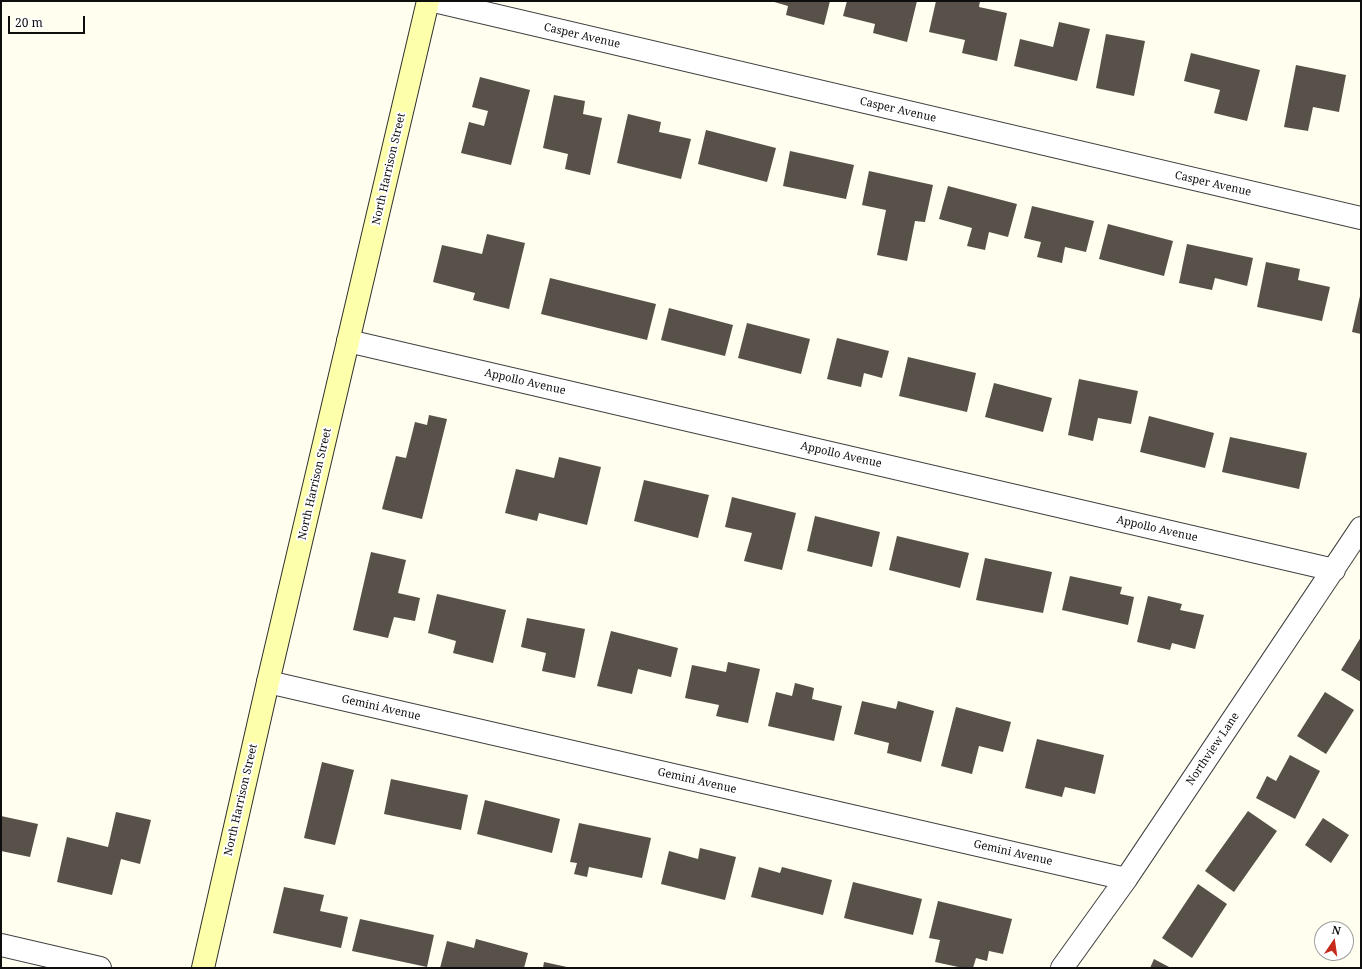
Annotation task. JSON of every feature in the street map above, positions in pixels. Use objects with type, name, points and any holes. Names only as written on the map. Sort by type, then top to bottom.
[{"type":"street","name":"North Harrison Street","points":[[203,968],[268,682],[428,1]]},
{"type":"street","name":"Casper Avenue","points":[[434,1],[1361,218]]},
{"type":"street","name":"Appollo Avenue","points":[[348,341],[1334,570]]},
{"type":"street","name":"Northview Lane","points":[[1062,968],[1126,879],[1361,528]]},
{"type":"street","name":"Gemini Avenue","points":[[268,682],[1126,879]]},
{"type":"street","points":[[1,945],[100,968]]},
{"type":"building","points":[[771,1],[830,1],[824,25],[786,15],[788,6]]},
{"type":"building","points":[[847,1],[917,1],[907,42],[873,33],[875,24],[843,16]]},
{"type":"building","points":[[936,1],[980,1],[979,7],[1007,13],[997,61],[962,53],[965,40],[929,32]]},
{"type":"building","points":[[1059,22],[1090,29],[1077,81],[1014,66],[1020,39],[1053,47]]},
{"type":"building","points":[[1106,34],[1145,41],[1134,96],[1096,88]]},
{"type":"building","points":[[1191,53],[1260,70],[1247,121],[1214,113],[1220,90],[1184,81]]},
{"type":"building","points":[[1296,65],[1346,75],[1339,112],[1313,107],[1308,131],[1284,127]]},
{"type":"building","points":[[480,77],[530,90],[511,165],[461,153],[469,122],[484,126],[488,111],[472,107]]},
{"type":"building","points":[[554,95],[585,101],[583,114],[602,118],[590,175],[565,169],[568,154],[543,148]]},
{"type":"building","points":[[628,114],[661,122],[659,132],[691,139],[681,179],[617,163]]},
{"type":"building","points":[[706,130],[776,148],[767,182],[698,164]]},
{"type":"building","points":[[790,151],[854,165],[846,199],[783,186]]},
{"type":"building","points":[[869,171],[933,185],[925,222],[915,221],[907,261],[877,255],[886,210],[862,205]]},
{"type":"building","points":[[948,186],[1017,204],[1008,237],[989,232],[985,250],[967,246],[972,228],[939,219]]},
{"type":"building","points":[[1032,206],[1094,221],[1086,252],[1065,247],[1062,263],[1037,257],[1041,242],[1024,238]]},
{"type":"building","points":[[1108,224],[1173,241],[1164,276],[1099,259]]},
{"type":"building","points":[[487,234],[525,243],[509,309],[473,300],[475,293],[433,282],[442,245],[482,254]]},
{"type":"building","points":[[1187,244],[1253,258],[1247,286],[1215,278],[1212,290],[1179,283]]},
{"type":"building","points":[[1266,262],[1300,269],[1298,280],[1330,287],[1322,321],[1257,307]]},
{"type":"building","points":[[550,278],[656,304],[647,340],[541,314]]},
{"type":"building","points":[[1361,296],[1361,334],[1352,332]]},
{"type":"building","points":[[669,308],[733,325],[725,356],[661,340]]},
{"type":"building","points":[[747,323],[810,339],[801,374],[738,358]]},
{"type":"building","points":[[837,338],[889,351],[882,378],[864,373],[861,387],[827,379]]},
{"type":"building","points":[[908,357],[976,373],[967,412],[899,396]]},
{"type":"building","points":[[1079,379],[1138,391],[1131,424],[1098,418],[1093,441],[1068,435]]},
{"type":"building","points":[[994,383],[1052,398],[1043,432],[985,417]]},
{"type":"building","points":[[429,415],[447,419],[422,519],[382,509],[396,456],[406,458],[415,422],[427,425]]},
{"type":"building","points":[[1149,416],[1214,433],[1205,468],[1140,452]]},
{"type":"building","points":[[1230,437],[1307,453],[1299,489],[1222,472]]},
{"type":"building","points":[[559,457],[601,467],[587,525],[539,513],[537,521],[505,513],[516,469],[554,478]]},
{"type":"building","points":[[644,480],[709,495],[698,538],[634,521]]},
{"type":"building","points":[[732,497],[796,513],[782,570],[744,561],[752,533],[725,527]]},
{"type":"building","points":[[815,516],[880,532],[872,567],[807,551]]},
{"type":"building","points":[[897,536],[969,553],[960,588],[889,570]]},
{"type":"building","points":[[371,552],[406,560],[398,593],[420,598],[415,621],[394,617],[388,638],[353,630]]},
{"type":"building","points":[[985,558],[1052,572],[1043,613],[976,600]]},
{"type":"building","points":[[1070,576],[1122,587],[1120,594],[1134,597],[1128,625],[1062,610]]},
{"type":"building","points":[[437,594],[506,610],[493,663],[453,653],[456,641],[428,633]]},
{"type":"building","points":[[1148,596],[1182,604],[1180,610],[1204,615],[1195,649],[1172,643],[1170,650],[1137,642]]},
{"type":"building","points":[[527,618],[585,629],[575,678],[542,671],[546,653],[521,647]]},
{"type":"building","points":[[611,631],[678,648],[671,677],[638,669],[632,694],[597,686]]},
{"type":"building","points":[[1361,637],[1361,682],[1341,670]]},
{"type":"building","points":[[728,662],[760,669],[748,723],[716,716],[719,705],[685,698],[692,665],[726,672]]},
{"type":"building","points":[[795,683],[814,688],[812,699],[842,706],[834,741],[768,726],[776,692],[792,696]]},
{"type":"building","points":[[1325,692],[1354,710],[1326,754],[1297,736]]},
{"type":"building","points":[[862,701],[896,709],[898,701],[934,711],[921,762],[887,753],[889,743],[854,734]]},
{"type":"building","points":[[956,707],[1011,722],[1003,752],[979,746],[972,774],[941,766]]},
{"type":"building","points":[[1037,739],[1104,755],[1095,794],[1065,787],[1062,797],[1025,788]]},
{"type":"building","points":[[1290,755],[1320,771],[1295,819],[1256,798],[1267,776],[1276,781]]},
{"type":"building","points":[[322,762],[354,770],[335,845],[304,838]]},
{"type":"building","points":[[391,779],[468,795],[461,830],[384,814]]},
{"type":"building","points":[[485,800],[560,819],[552,853],[477,834]]},
{"type":"building","points":[[1248,811],[1277,831],[1234,892],[1205,871]]},
{"type":"building","points":[[116,812],[151,820],[140,864],[121,859],[112,895],[57,882],[67,837],[108,847]]},
{"type":"building","points":[[1,816],[38,824],[30,857],[1,851]]},
{"type":"building","points":[[1323,818],[1349,835],[1331,863],[1305,845]]},
{"type":"building","points":[[579,823],[651,838],[642,878],[589,867],[587,877],[574,874],[577,863],[570,862]]},
{"type":"building","points":[[700,848],[736,857],[725,900],[661,884],[669,851],[698,859]]},
{"type":"building","points":[[759,867],[780,873],[782,867],[832,880],[823,915],[751,897]]},
{"type":"building","points":[[853,882],[922,899],[913,935],[844,918]]},
{"type":"building","points":[[1198,884],[1227,904],[1192,958],[1162,938]]},
{"type":"building","points":[[284,887],[324,895],[320,911],[348,917],[341,948],[273,933]]},
{"type":"building","points":[[938,901],[1012,919],[1003,954],[989,951],[987,961],[976,958],[973,968],[963,968],[935,962],[940,940],[929,938]]},
{"type":"building","points":[[360,919],[434,935],[427,967],[352,951]]},
{"type":"building","points":[[476,939],[528,953],[524,968],[440,968],[447,941],[474,948]]},
{"type":"building","points":[[1154,959],[1171,968],[1150,968]]},
{"type":"building","points":[[544,962],[567,967],[567,968],[543,968]]}]
